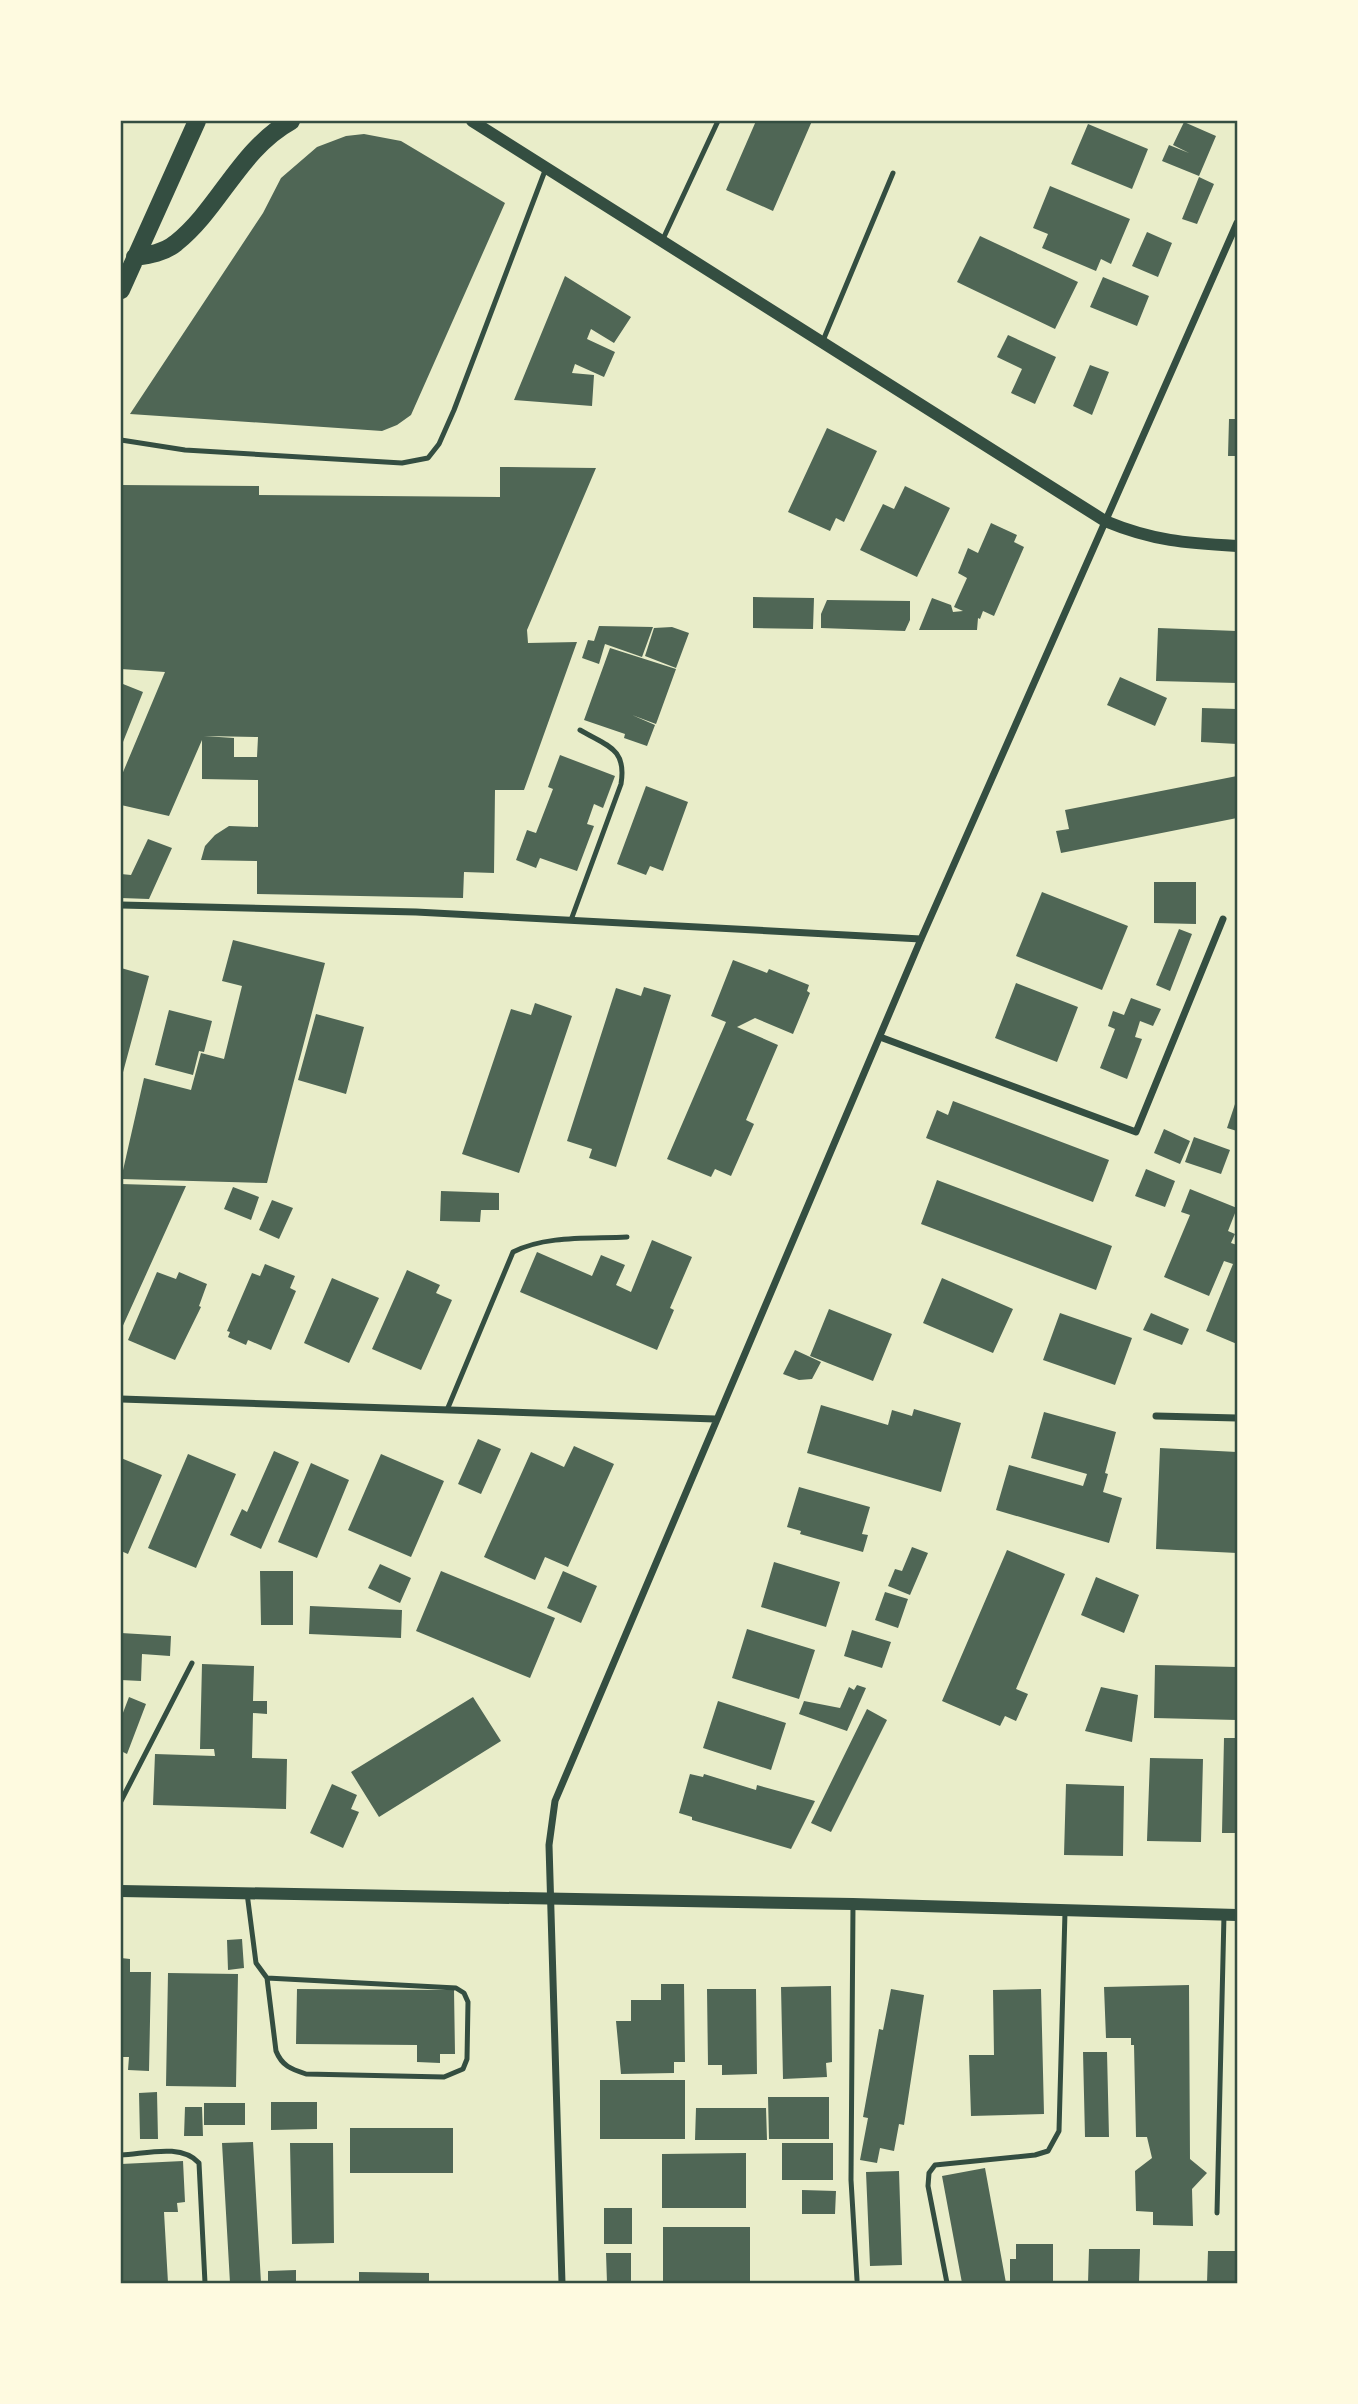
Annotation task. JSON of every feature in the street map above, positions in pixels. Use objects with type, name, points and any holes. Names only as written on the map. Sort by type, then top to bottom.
[{"type":"main road","points":[[121,290],[197,121]]},
{"type":"main road","points":[[135,257],[158,253],[176,243],[241,165],[280,127],[291,121]]},
{"type":"street","points":[[472,121],[1105,521],[1140,536],[1171,542],[1237,546]]},
{"type":"street","points":[[562,2283],[552,1901],[548,1845],[555,1801],[921,939],[1237,223]]},
{"type":"street","points":[[121,905],[416,912],[921,939]]},
{"type":"street","points":[[880,1037],[1136,1132],[1223,919]]},
{"type":"street","points":[[121,1399],[715,1419]]},
{"type":"street","points":[[1156,1416],[1237,1419]]},
{"type":"street","points":[[121,1891],[552,1901],[853,1904],[1231,1915]]},
{"type":"lane","points":[[662,242],[718,121]]},
{"type":"lane","points":[[121,440],[185,450],[402,464],[428,458],[439,444],[454,410],[546,168]]},
{"type":"lane","points":[[822,343],[893,173]]},
{"type":"lane","points":[[571,920],[621,784],[624,764],[617,751],[580,730]]},
{"type":"lane","points":[[447,1410],[513,1252],[527,1245],[545,1242],[627,1237]]},
{"type":"lane","points":[[121,1801],[192,1663]]},
{"type":"lane","points":[[247,1893],[256,1962],[267,1978],[276,2051],[281,2062],[290,2069],[306,2074],[444,2077],[463,2068],[467,2059],[468,2002],[464,1993],[456,1988],[267,1978]]},
{"type":"lane","points":[[853,1904],[851,2180],[857,2280]]},
{"type":"lane","points":[[947,2283],[928,2186],[929,2173],[935,2165],[944,2162],[1048,2151],[1059,2131],[1065,1912]]},
{"type":"lane","points":[[1217,2213],[1231,1915]]},
{"type":"lane","points":[[121,2155],[181,2151],[191,2155],[199,2163],[205,2283]]},
{"type":"building","points":[[756,121],[812,121],[773,211],[726,190]]},
{"type":"building","points":[[1184,122],[1216,136],[1199,176],[1162,161],[1169,145],[1189,153],[1173,145]]},
{"type":"building","points":[[1088,124],[1148,149],[1132,189],[1071,164]]},
{"type":"building","points":[[364,134],[401,141],[505,203],[411,415],[382,431],[130,414],[263,213],[281,178],[317,147],[346,136]]},
{"type":"building","points":[[1199,177],[1214,184],[1197,224],[1182,219]]},
{"type":"building","points":[[1050,186],[1130,219],[1111,264],[1101,259],[1096,271],[1042,248],[1048,234],[1033,228]]},
{"type":"building","points":[[1147,232],[1172,243],[1158,277],[1132,266]]},
{"type":"building","points":[[980,236],[1078,282],[1055,329],[957,282]]},
{"type":"building","points":[[565,276],[631,317],[614,343],[591,329],[587,339],[615,352],[604,377],[575,364],[572,373],[594,375],[592,406],[514,400]]},
{"type":"building","points":[[1103,277],[1149,296],[1137,326],[1090,307]]},
{"type":"building","points":[[1008,335],[1056,357],[1035,404],[1011,393],[1022,369],[997,357]]},
{"type":"building","points":[[1090,365],[1109,372],[1092,415],[1073,406]]},
{"type":"building","points":[[1229,419],[1237,419],[1237,456],[1228,456]]},
{"type":"building","points":[[827,428],[877,451],[844,522],[836,518],[830,531],[788,512]]},
{"type":"building","points":[[500,467],[596,468],[527,630],[528,643],[577,642],[524,790],[495,790],[494,873],[464,872],[463,898],[257,894],[257,861],[201,860],[205,846],[229,826],[258,827],[258,780],[202,779],[202,740],[169,816],[121,805],[121,777],[165,672],[121,669],[121,485],[259,486],[259,495],[500,497]],"holes":[[[204,736],[258,737],[257,757],[234,757],[234,738]]]},
{"type":"building","points":[[905,486],[950,508],[917,577],[860,550],[883,504],[894,509]]},
{"type":"building","points":[[991,523],[1017,535],[1014,542],[1024,547],[994,616],[983,611],[980,619],[978,618],[977,630],[919,630],[932,598],[951,605],[953,612],[963,611],[954,607],[967,578],[958,573],[968,548],[978,553]]},
{"type":"building","points":[[753,597],[814,598],[813,629],[753,628]]},
{"type":"building","points":[[827,600],[910,601],[910,620],[905,631],[821,628],[821,614]]},
{"type":"building","points":[[599,626],[653,627],[642,657],[605,644],[599,664],[582,658],[588,640],[594,641]]},
{"type":"building","points":[[672,627],[689,633],[676,668],[645,656],[654,628]]},
{"type":"building","points":[[1158,628],[1237,631],[1237,683],[1156,681]]},
{"type":"building","points":[[610,648],[676,669],[656,724],[632,715],[655,725],[647,746],[624,738],[625,734],[584,720]]},
{"type":"building","points":[[1120,677],[1167,698],[1155,726],[1107,705]]},
{"type":"building","points":[[123,684],[143,692],[121,747],[121,689]]},
{"type":"building","points":[[1202,708],[1237,709],[1237,744],[1201,742]]},
{"type":"building","points":[[560,755],[615,776],[603,808],[594,804],[587,824],[594,826],[577,871],[540,858],[536,868],[516,860],[527,830],[536,833],[553,789],[548,787]]},
{"type":"building","points":[[1237,776],[1237,818],[1061,853],[1056,831],[1069,829],[1065,810]]},
{"type":"building","points":[[646,786],[688,802],[663,871],[650,866],[646,875],[617,864]]},
{"type":"building","points":[[148,839],[172,848],[149,899],[121,898],[121,874],[131,875]]},
{"type":"building","points":[[1154,882],[1196,882],[1196,924],[1154,923]]},
{"type":"building","points":[[1042,892],[1128,926],[1102,990],[1016,956]]},
{"type":"building","points":[[1179,929],[1192,934],[1170,991],[1156,985]]},
{"type":"building","points":[[233,940],[325,963],[267,1183],[121,1179],[144,1078],[191,1090],[201,1053],[224,1059],[242,986],[222,981]]},
{"type":"building","points":[[733,960],[767,973],[769,969],[809,985],[807,991],[810,993],[793,1034],[755,1018],[737,1027],[778,1045],[746,1120],[754,1124],[731,1176],[715,1169],[711,1177],[667,1159],[726,1022],[711,1016]]},
{"type":"building","points":[[121,968],[149,976],[122,1076],[121,1076]]},
{"type":"building","points":[[1016,983],[1078,1007],[1057,1062],[995,1038]]},
{"type":"building","points":[[644,987],[671,995],[616,1167],[589,1158],[592,1149],[567,1141],[616,988],[641,996]]},
{"type":"building","points":[[1131,998],[1161,1009],[1153,1026],[1140,1021],[1135,1037],[1142,1039],[1127,1079],[1100,1068],[1115,1029],[1108,1026],[1113,1011],[1124,1015]]},
{"type":"building","points":[[535,1003],[572,1016],[519,1173],[462,1154],[511,1009],[531,1015]]},
{"type":"building","points":[[169,1010],[212,1021],[204,1052],[199,1051],[193,1075],[155,1065]]},
{"type":"building","points":[[316,1014],[364,1027],[346,1094],[298,1080]]},
{"type":"building","points":[[1237,1098],[1237,1131],[1227,1128]]},
{"type":"building","points":[[953,1101],[1109,1160],[1093,1202],[926,1138],[937,1110],[948,1115]]},
{"type":"building","points":[[1164,1129],[1190,1141],[1180,1164],[1154,1153]]},
{"type":"building","points":[[1194,1137],[1230,1150],[1221,1174],[1185,1162]]},
{"type":"building","points":[[1146,1169],[1175,1181],[1165,1207],[1135,1196]]},
{"type":"building","points":[[937,1180],[1112,1246],[1096,1290],[921,1224]]},
{"type":"building","points":[[121,1184],[186,1186],[121,1330]]},
{"type":"building","points":[[233,1187],[259,1197],[251,1220],[224,1209]]},
{"type":"building","points":[[1190,1189],[1237,1208],[1228,1231],[1235,1234],[1231,1243],[1237,1245],[1237,1344],[1206,1331],[1233,1264],[1224,1261],[1209,1296],[1164,1277],[1190,1215],[1181,1212]]},
{"type":"building","points":[[441,1191],[499,1193],[499,1210],[481,1210],[480,1222],[440,1221]]},
{"type":"building","points":[[272,1200],[293,1208],[279,1239],[259,1230]]},
{"type":"building","points":[[652,1240],[692,1257],[670,1308],[674,1310],[657,1350],[520,1292],[537,1252],[592,1276],[601,1255],[625,1265],[616,1285],[631,1292]]},
{"type":"building","points":[[265,1264],[295,1276],[290,1288],[296,1291],[271,1350],[248,1340],[246,1345],[228,1337],[230,1332],[227,1331],[252,1273],[260,1276]]},
{"type":"building","points":[[407,1270],[440,1285],[436,1293],[452,1300],[421,1370],[372,1349]]},
{"type":"building","points":[[157,1272],[176,1279],[179,1272],[207,1284],[199,1306],[201,1307],[175,1360],[128,1340]]},
{"type":"building","points":[[332,1278],[379,1298],[349,1363],[304,1343]]},
{"type":"building","points":[[942,1278],[1013,1309],[993,1353],[923,1323]]},
{"type":"building","points":[[829,1309],[892,1334],[873,1381],[810,1356]]},
{"type":"building","points":[[1060,1313],[1132,1338],[1115,1385],[1043,1360]]},
{"type":"building","points":[[1151,1313],[1189,1329],[1182,1345],[1143,1330]]},
{"type":"building","points":[[795,1350],[821,1362],[812,1379],[799,1380],[783,1374]]},
{"type":"building","points":[[821,1405],[888,1425],[892,1410],[912,1416],[914,1409],[961,1423],[941,1492],[807,1453]]},
{"type":"building","points":[[1044,1412],[1116,1432],[1103,1492],[1122,1498],[1109,1543],[996,1510],[1009,1465],[1083,1486],[1087,1474],[1031,1458]]},
{"type":"building","points":[[478,1439],[501,1449],[481,1494],[458,1484]]},
{"type":"building","points":[[574,1446],[614,1464],[568,1567],[545,1557],[535,1580],[484,1557],[531,1452],[564,1467]]},
{"type":"building","points":[[1160,1448],[1237,1452],[1237,1553],[1156,1549]]},
{"type":"building","points":[[274,1451],[299,1462],[261,1549],[230,1535],[242,1509],[247,1512]]},
{"type":"building","points":[[188,1454],[236,1474],[196,1568],[148,1548]]},
{"type":"building","points":[[381,1454],[444,1481],[411,1557],[348,1530]]},
{"type":"building","points":[[121,1458],[162,1475],[128,1554],[121,1551]]},
{"type":"building","points":[[311,1463],[349,1480],[317,1558],[278,1542]]},
{"type":"building","points":[[799,1487],[870,1507],[862,1534],[868,1535],[863,1552],[800,1534],[801,1531],[787,1527]]},
{"type":"building","points":[[912,1547],[928,1553],[910,1595],[888,1586],[895,1569],[902,1571]]},
{"type":"building","points":[[1007,1550],[1065,1574],[1016,1689],[1028,1694],[1016,1721],[1005,1716],[1000,1726],[942,1701]]},
{"type":"building","points":[[774,1562],[840,1582],[826,1627],[761,1607]]},
{"type":"building","points":[[380,1564],[411,1578],[400,1603],[368,1588]]},
{"type":"building","points":[[260,1571],[293,1571],[293,1625],[261,1625]]},
{"type":"building","points":[[441,1571],[555,1618],[530,1678],[416,1631]]},
{"type":"building","points":[[563,1571],[597,1586],[581,1623],[547,1608]]},
{"type":"building","points":[[1096,1577],[1139,1595],[1124,1633],[1081,1615]]},
{"type":"building","points":[[885,1592],[908,1599],[898,1628],[875,1620]]},
{"type":"building","points":[[310,1606],[402,1610],[401,1638],[309,1634]]},
{"type":"building","points":[[747,1629],[815,1650],[799,1699],[732,1678]]},
{"type":"building","points":[[852,1630],[891,1642],[882,1668],[844,1656]]},
{"type":"building","points":[[121,1633],[171,1636],[170,1656],[142,1654],[141,1681],[121,1680]]},
{"type":"building","points":[[202,1664],[254,1666],[253,1701],[267,1701],[267,1714],[253,1713],[252,1758],[287,1759],[286,1809],[153,1805],[155,1754],[215,1756],[214,1749],[200,1749]]},
{"type":"building","points":[[1155,1665],[1237,1667],[1237,1720],[1154,1718]]},
{"type":"building","points":[[857,1685],[866,1688],[847,1731],[799,1714],[804,1701],[840,1708],[849,1687],[854,1690]]},
{"type":"building","points":[[1101,1687],[1138,1695],[1132,1742],[1085,1731]]},
{"type":"building","points":[[129,1697],[146,1704],[127,1754],[121,1751],[121,1718]]},
{"type":"building","points":[[473,1697],[501,1741],[379,1817],[351,1772]]},
{"type":"building","points":[[718,1701],[786,1723],[771,1770],[703,1748]]},
{"type":"building","points":[[867,1709],[887,1720],[831,1832],[811,1823]]},
{"type":"building","points":[[1224,1738],[1237,1738],[1237,1833],[1222,1833]]},
{"type":"building","points":[[1150,1758],[1203,1759],[1201,1842],[1147,1841]]},
{"type":"building","points":[[690,1774],[703,1777],[704,1774],[756,1790],[757,1785],[815,1801],[791,1849],[692,1820],[692,1817],[679,1813]]},
{"type":"building","points":[[332,1784],[357,1795],[351,1809],[359,1812],[343,1848],[310,1833]]},
{"type":"building","points":[[1066,1784],[1124,1786],[1123,1856],[1064,1855]]},
{"type":"building","points":[[242,1939],[244,1968],[228,1970],[227,1940]]},
{"type":"building","points":[[121,1958],[130,1959],[130,1972],[151,1972],[149,2071],[128,2070],[129,2057],[121,2057]]},
{"type":"building","points":[[168,1973],[238,1974],[236,2087],[166,2086]]},
{"type":"building","points":[[661,1984],[684,1984],[685,2062],[674,2062],[674,2073],[621,2074],[616,2021],[631,2021],[631,2000],[661,2000]]},
{"type":"building","points":[[1189,1985],[1190,2159],[1207,2173],[1192,2189],[1193,2226],[1153,2225],[1153,2212],[1136,2211],[1135,2171],[1152,2158],[1147,2137],[1136,2137],[1134,2045],[1131,2045],[1131,2038],[1106,2038],[1104,1987]]},
{"type":"building","points":[[831,1986],[832,2062],[826,2063],[827,2077],[783,2079],[781,1987]]},
{"type":"building","points":[[297,1989],[454,1990],[455,2054],[440,2054],[440,2063],[417,2062],[417,2045],[296,2044]]},
{"type":"building","points":[[707,1989],[756,1989],[757,2074],[722,2075],[722,2065],[708,2065]]},
{"type":"building","points":[[891,1989],[924,1995],[904,2125],[899,2124],[894,2151],[880,2148],[877,2163],[860,2160],[868,2118],[863,2117],[879,2029],[883,2030]]},
{"type":"building","points":[[1041,1989],[1044,2114],[971,2116],[969,2055],[994,2055],[993,1990]]},
{"type":"building","points":[[1083,2052],[1107,2052],[1109,2137],[1085,2137]]},
{"type":"building","points":[[600,2080],[685,2080],[685,2139],[600,2139]]},
{"type":"building","points":[[157,2092],[158,2139],[140,2139],[139,2093]]},
{"type":"building","points":[[768,2097],[829,2097],[829,2139],[769,2139]]},
{"type":"building","points":[[271,2102],[317,2102],[317,2129],[271,2130]]},
{"type":"building","points":[[204,2103],[245,2103],[245,2125],[204,2125]]},
{"type":"building","points":[[185,2107],[202,2107],[203,2136],[184,2136]]},
{"type":"building","points":[[696,2108],[766,2108],[767,2140],[695,2140]]},
{"type":"building","points":[[350,2128],[453,2128],[453,2173],[350,2173]]},
{"type":"building","points":[[253,2142],[261,2283],[230,2283],[222,2143]]},
{"type":"building","points":[[290,2143],[333,2143],[334,2243],[292,2244]]},
{"type":"building","points":[[782,2143],[833,2143],[833,2180],[782,2180]]},
{"type":"building","points":[[746,2153],[746,2208],[662,2208],[662,2154]]},
{"type":"building","points":[[183,2161],[185,2202],[177,2203],[178,2212],[164,2212],[168,2283],[121,2283],[121,2164]]},
{"type":"building","points":[[985,2168],[1006,2283],[962,2283],[942,2176]]},
{"type":"building","points":[[899,2171],[902,2265],[870,2266],[866,2172]]},
{"type":"building","points":[[802,2190],[836,2191],[835,2214],[802,2214]]},
{"type":"building","points":[[604,2208],[632,2208],[632,2244],[604,2244]]},
{"type":"building","points":[[663,2227],[750,2227],[750,2281],[663,2281]]},
{"type":"building","points":[[1016,2244],[1053,2244],[1053,2283],[1010,2283],[1010,2259],[1016,2259]]},
{"type":"building","points":[[1089,2249],[1140,2249],[1139,2282],[1088,2283]]},
{"type":"building","points":[[1208,2251],[1237,2251],[1237,2283],[1207,2283]]},
{"type":"building","points":[[606,2253],[631,2253],[631,2283],[607,2283]]},
{"type":"building","points":[[296,2270],[296,2283],[268,2283],[268,2271]]},
{"type":"building","points":[[359,2272],[429,2273],[429,2283],[359,2283]]}]
